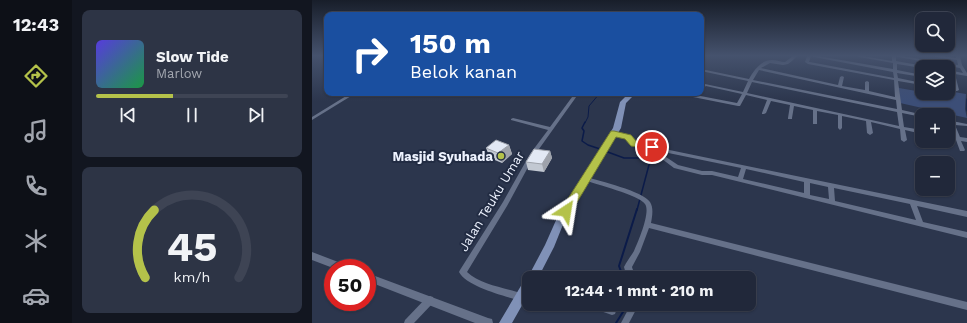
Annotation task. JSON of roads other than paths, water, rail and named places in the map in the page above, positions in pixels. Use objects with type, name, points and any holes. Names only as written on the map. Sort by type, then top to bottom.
[{"type":"main road","points":[[536,271],[557,226],[614,133],[618,125],[623,102],[630,96]]},
{"type":"main road","points":[[505,323],[522,294]]},
{"type":"street","points":[[706,71],[915,114]]},
{"type":"street","points":[[701,96],[738,105],[750,80],[758,71]]},
{"type":"street","points":[[770,71],[898,99]]},
{"type":"street","points":[[853,71],[915,83]]},
{"type":"street","points":[[896,71],[898,99],[904,140]]},
{"type":"street","points":[[896,71],[915,75]]},
{"type":"street","points":[[955,73],[966,75]]},
{"type":"street","points":[[840,86],[842,77]]},
{"type":"street","points":[[867,82],[867,92]]},
{"type":"street","points":[[955,82],[957,90],[955,90]]},
{"type":"street","points":[[704,86],[915,131]]},
{"type":"street","points":[[312,120],[349,96]]},
{"type":"street","name":"Jalan Teuku Umar","points":[[520,297],[489,287],[463,272],[509,199],[532,155],[575,96]]},
{"type":"street","points":[[764,113],[769,99]]},
{"type":"street","points":[[790,118],[792,104]]},
{"type":"street","points":[[814,123],[815,109]]},
{"type":"street","points":[[840,114],[840,128]]},
{"type":"street","points":[[513,119],[550,129]]},
{"type":"street","points":[[868,120],[870,133]]},
{"type":"street","points":[[955,123],[965,125]]},
{"type":"street","points":[[614,133],[628,137],[634,144],[967,214]]},
{"type":"street","points":[[956,138],[967,140]]},
{"type":"street","points":[[956,138],[962,150]]},
{"type":"street","points":[[648,146],[645,152],[664,158],[676,167],[702,173],[712,173],[967,235]]},
{"type":"street","points":[[664,158],[667,150]]},
{"type":"street","points":[[740,180],[744,167]]},
{"type":"street","points":[[586,179],[636,195],[645,199],[649,206],[647,225],[637,252],[628,267],[629,271]]},
{"type":"street","points":[[807,180],[807,196]]},
{"type":"street","points":[[831,186],[832,202]]},
{"type":"street","points":[[913,203],[920,224]]},
{"type":"street","points":[[647,225],[967,306]]},
{"type":"street","points":[[312,256],[324,261]]},
{"type":"street","points":[[376,280],[488,323]]},
{"type":"street","points":[[408,323],[430,300]]},
{"type":"street","points":[[625,323],[631,311]]},
{"type":"waterway","points":[[585,123],[588,117],[589,106],[597,96]]},
{"type":"waterway","points":[[967,99],[967,111]]},
{"type":"waterway","points":[[585,122],[582,128],[584,131],[582,141],[588,145],[600,149]]},
{"type":"waterway","points":[[605,151],[624,158],[646,158],[650,161],[637,210]]},
{"type":"waterway","points":[[621,271],[619,266],[637,209]]},
{"type":"waterway","points":[[616,323],[624,311]]},
{"type":"place","name":"Masjid Syuhada","points":[[501,156]]}]
